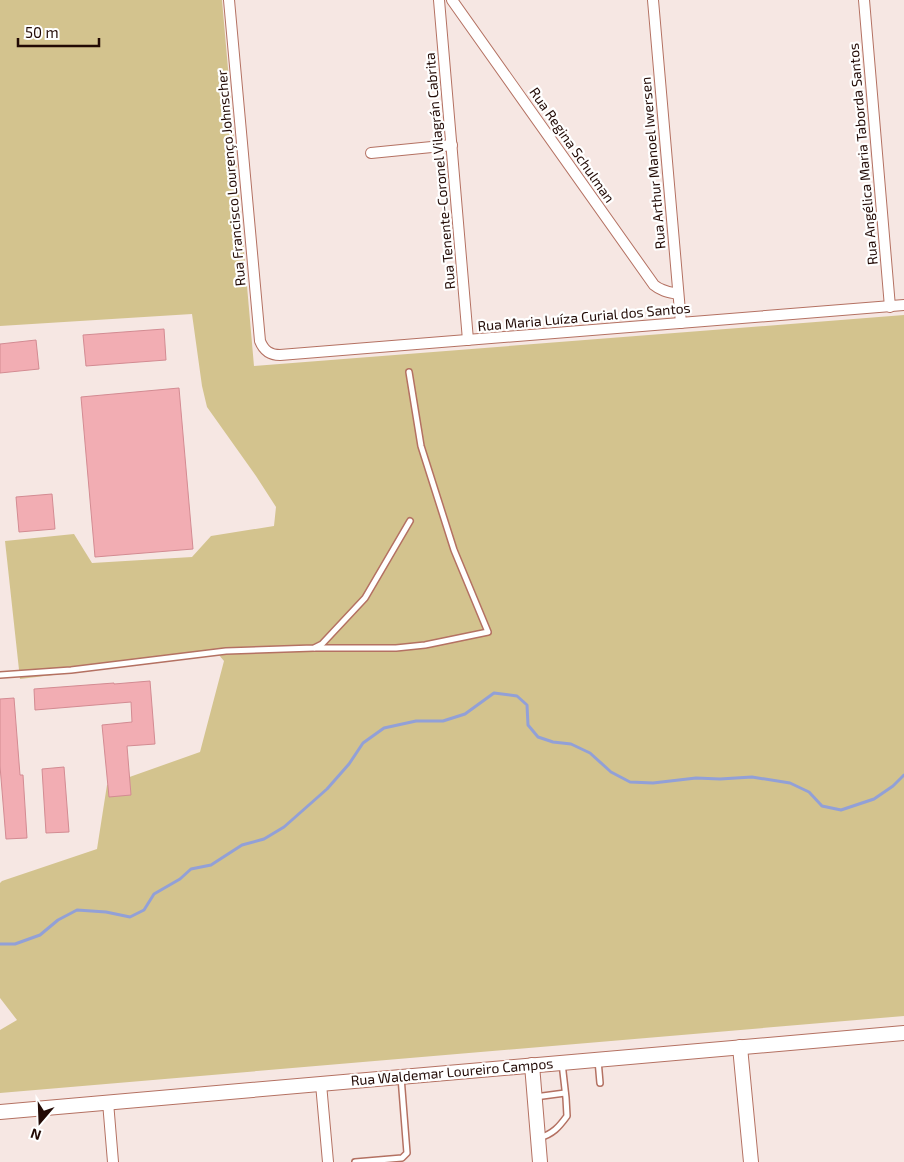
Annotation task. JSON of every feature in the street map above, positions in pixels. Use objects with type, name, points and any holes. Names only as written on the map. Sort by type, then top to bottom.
[{"type":"main road","name":"Rua Waldemar Loureiro Campos","points":[[0,1112],[904,1033]]},
{"type":"main road","points":[[740,1047],[750,1162]]},
{"type":"main road","points":[[532,1065],[540,1162]]},
{"type":"street","name":"Rua Francisco Lourenço Johnscher","points":[[229,0],[260,341],[266,351]]},
{"type":"street","name":"Rua Tenente-Coronel Vilagrán Cabrita","points":[[439,0],[468,340]]},
{"type":"street","name":"Rua Regina Schulman","points":[[452,0],[654,285],[658,289],[678,294]]},
{"type":"street","name":"Rua Arthur Manoel Iwersen","points":[[653,0],[681,323]]},
{"type":"street","name":"Rua Angélica Maria Taborda Santos","points":[[864,0],[890,306]]},
{"type":"street","points":[[371,153],[452,145]]},
{"type":"street","name":"Rua Maria Luíza Curial dos Santos","points":[[266,351],[271,354],[280,355],[904,305]]},
{"type":"street","points":[[321,1084],[328,1162]]},
{"type":"street","points":[[108,1102],[114,1162]]},
{"type":"lane","points":[[0,675],[71,670],[226,651],[425,646],[488,632],[454,550],[421,446],[409,372]]},
{"type":"lane","points":[[314,648],[322,644],[365,598],[410,522]]},
{"type":"lane","points":[[598,1060],[600,1083]]},
{"type":"lane","points":[[538,1138],[549,1134],[567,1116],[568,1097],[562,1063]]},
{"type":"lane","points":[[356,1162],[402,1158],[407,1153],[401,1077]]},
{"type":"lane","points":[[534,1097],[568,1097]]},
{"type":"shaded area","points":[[0,0],[222,0],[254,366],[904,315],[904,1016],[0,1093],[0,1030],[17,1020],[0,998],[0,883],[97,849],[107,785],[200,752],[224,661],[219,655],[20,679],[5,541],[74,534],[92,563],[192,557],[211,536],[274,526],[276,507],[207,407],[202,386],[192,314],[0,326]]},
{"type":"building","points":[[164,329],[166,360],[86,366],[83,335]]},
{"type":"building","points":[[36,340],[39,369],[0,373],[0,344]]},
{"type":"building","points":[[179,388],[193,549],[95,557],[81,397]]},
{"type":"building","points":[[52,494],[55,529],[19,532],[16,497]]},
{"type":"building","points":[[150,681],[155,744],[127,746],[131,795],[109,797],[102,725],[132,722],[131,702],[35,710],[34,689]]},
{"type":"building","points":[[14,698],[20,775],[23,775],[27,838],[6,839],[0,766],[0,699]]},
{"type":"building","points":[[64,767],[69,832],[46,833],[42,769]]},
{"type":"waterway","points":[[0,944],[15,944],[40,935],[58,920],[77,910],[106,912],[130,917],[144,910],[154,894],[180,879],[191,869],[211,865],[242,845],[264,839],[284,827],[327,789],[349,764],[363,743],[384,728],[416,721],[443,721],[465,714],[494,693],[517,696],[527,705],[528,725],[538,737],[553,742],[571,744],[590,753],[611,772],[630,782],[653,783],[696,778],[752,777],[790,783],[809,792],[822,806],[841,810],[874,799],[893,786],[904,775]]}]
